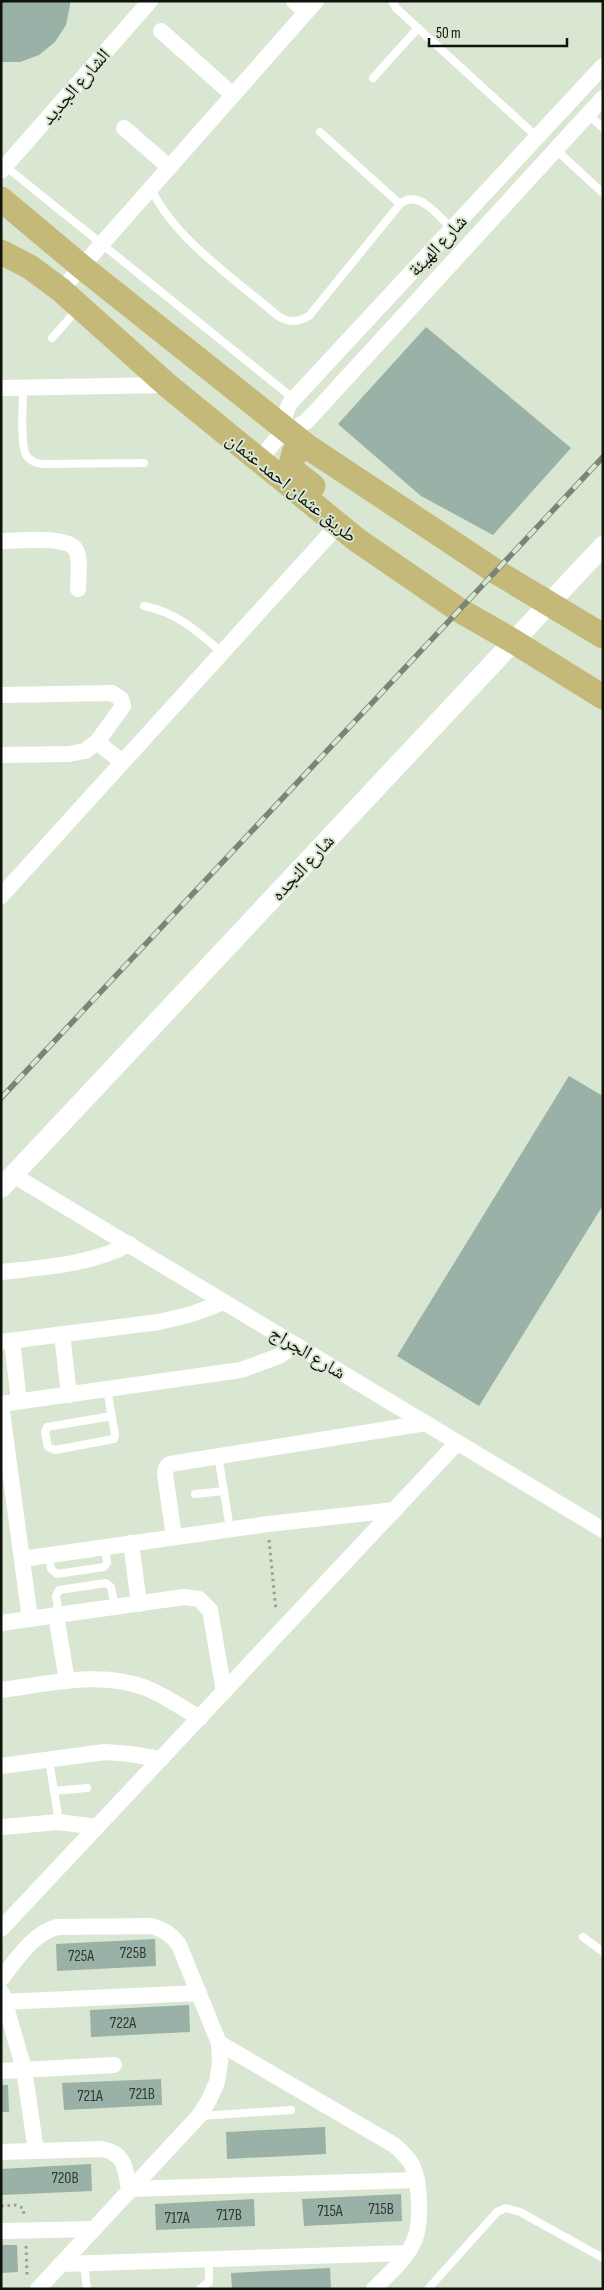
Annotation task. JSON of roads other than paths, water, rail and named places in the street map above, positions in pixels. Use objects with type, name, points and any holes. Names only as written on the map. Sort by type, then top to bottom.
[{"type":"main road","points":[[1,199],[82,267],[308,447],[549,604],[603,636]]},
{"type":"main road","name":"طريق عثمان احمد عثمان","points":[[1,252],[30,267],[61,290],[167,385],[347,532],[458,610],[513,641],[603,697]]},
{"type":"main road","points":[[1,265],[30,267]]},
{"type":"main road","points":[[308,447],[294,452],[291,460],[292,469],[348,513],[353,521],[347,532]]},
{"type":"street","name":"الشارع الجديد","points":[[3,169],[150,1]]},
{"type":"street","points":[[61,290],[233,95],[306,5]]},
{"type":"street","points":[[161,31],[233,95]]},
{"type":"street","name":"شارع الهيئة","points":[[259,460],[285,429],[285,414],[294,399],[603,66]]},
{"type":"street","name":"شارع الهيئة","points":[[285,429],[295,428],[307,421],[603,98]]},
{"type":"street","points":[[124,128],[169,167]]},
{"type":"street","points":[[1,388],[167,385]]},
{"type":"street","points":[[1,896],[221,652],[347,532]]},
{"type":"street","points":[[1,541],[60,541],[71,544],[77,552],[78,588]]},
{"type":"street","name":"شارع النجده","points":[[7,1182],[603,546]]},
{"type":"street","points":[[1,695],[115,694],[121,699],[122,709],[97,742],[77,753],[1,755]]},
{"type":"street","points":[[97,742],[122,762]]},
{"type":"street","name":"شارع الجراج","points":[[7,1182],[130,1244],[603,1530]]},
{"type":"street","points":[[1,1272],[83,1262],[115,1252],[130,1244]]},
{"type":"street","points":[[19,1401],[7,1341],[176,1319],[224,1302]]},
{"type":"street","points":[[62,1334],[69,1395]]},
{"type":"street","points":[[30,1619],[22,1559],[7,1483],[1,1404],[241,1370],[260,1364],[296,1345]]},
{"type":"street","points":[[174,1537],[165,1474],[166,1468],[176,1461],[426,1423]]},
{"type":"street","points":[[1,1929],[457,1443]]},
{"type":"street","points":[[22,1559],[268,1524],[395,1510]]},
{"type":"street","points":[[131,1543],[139,1604]]},
{"type":"street","points":[[1,1623],[192,1597],[205,1604],[210,1610],[224,1692]]},
{"type":"street","points":[[58,1615],[67,1681]]},
{"type":"street","points":[[1,1690],[67,1681],[107,1679],[128,1682],[147,1688],[200,1718]]},
{"type":"street","points":[[1,1766],[105,1752],[161,1759]]},
{"type":"street","points":[[1,1828],[59,1822],[97,1827]]},
{"type":"street","points":[[1,1979],[38,1935],[48,1930],[58,1927],[152,1926],[163,1929],[179,1945],[219,2043],[220,2063],[217,2082],[209,2100],[198,2116],[38,2289]]},
{"type":"street","points":[[36,2151],[24,2070],[3,1997],[198,1993]]},
{"type":"street","points":[[219,2043],[394,2145],[405,2154],[417,2180],[418,2226],[415,2240],[407,2253],[374,2289]]},
{"type":"street","points":[[1,2071],[114,2065]]},
{"type":"street","points":[[1,2152],[102,2149],[111,2151],[118,2155],[124,2163],[129,2189]]},
{"type":"street","points":[[129,2189],[417,2180]]},
{"type":"street","points":[[1,2231],[93,2229]]},
{"type":"street","points":[[61,2264],[407,2253]]},
{"type":"lane","points":[[392,1],[396,8],[538,137]]},
{"type":"lane","points":[[373,78],[418,28]]},
{"type":"lane","points":[[588,114],[603,128]]},
{"type":"lane","points":[[320,132],[400,204]]},
{"type":"lane","points":[[555,149],[603,192]]},
{"type":"lane","points":[[3,169],[102,244],[294,399]]},
{"type":"lane","points":[[151,188],[164,213],[183,235],[278,316],[290,321],[297,321],[309,316],[400,204],[410,198],[422,201],[452,229]]},
{"type":"lane","points":[[52,338],[79,307]]},
{"type":"lane","points":[[23,387],[24,446],[28,457],[32,461],[42,464],[144,462]]},
{"type":"lane","points":[[144,606],[163,611],[183,620],[221,652]]},
{"type":"lane","points":[[108,1389],[115,1435],[112,1441],[55,1450],[48,1447],[45,1432],[48,1427],[112,1416]]},
{"type":"lane","points":[[218,1455],[230,1530]]},
{"type":"lane","points":[[195,1494],[224,1490]]},
{"type":"lane","points":[[58,1615],[56,1596],[58,1590],[106,1583],[111,1587],[115,1607]]},
{"type":"lane","points":[[49,1759],[59,1822]]},
{"type":"lane","points":[[54,1791],[88,1788]]},
{"type":"lane","points":[[583,1938],[603,1952]]},
{"type":"lane","points":[[198,2116],[291,2110]]},
{"type":"lane","points":[[428,2289],[498,2212],[506,2208],[520,2212],[603,2258]]},
{"type":"lane","points":[[200,2289],[208,2282],[209,2259]]},
{"type":"lane","points":[[84,2263],[87,2289]]},
{"type":"railway","points":[[1,1098],[603,457]]}]
